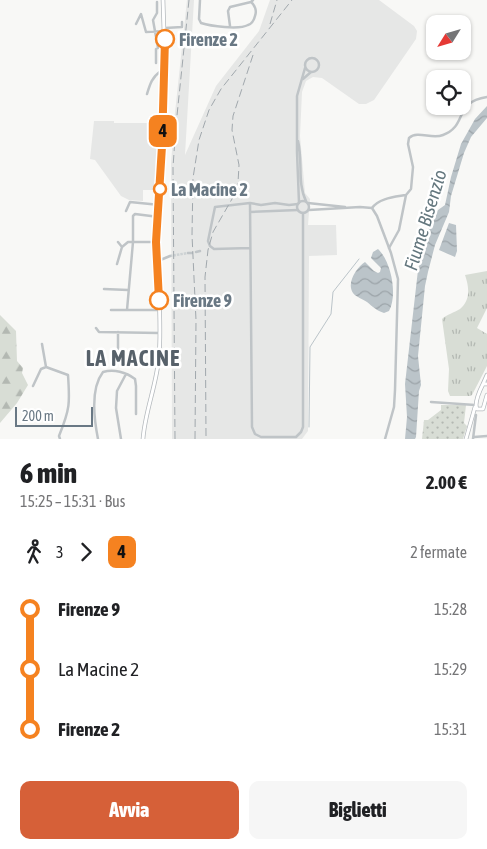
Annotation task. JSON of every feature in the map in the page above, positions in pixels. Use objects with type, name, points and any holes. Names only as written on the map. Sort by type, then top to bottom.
[{"type":"main road","points":[[143,439],[160,355],[160,310],[156,242],[160,205],[165,72],[163,0]]},
{"type":"main road","points":[[471,422],[480,408],[487,375]]},
{"type":"main road","points":[[466,439],[471,422],[480,408],[486,403],[487,395]]},
{"type":"street","points":[[200,0],[199,19],[201,23],[230,26],[246,26],[251,24],[256,13],[252,1],[230,7],[228,11],[230,26]]},
{"type":"street","points":[[156,63],[156,49],[158,48],[153,20],[157,2]]},
{"type":"street","points":[[136,24],[141,14],[146,32],[182,27],[182,22]]},
{"type":"street","points":[[298,210],[297,96],[306,62],[312,58],[317,60],[319,67],[317,71],[311,72],[302,80]]},
{"type":"street","points":[[147,94],[150,83],[165,64]]},
{"type":"street","points":[[305,68],[311,72]]},
{"type":"street","points":[[159,73],[165,72]]},
{"type":"street","points":[[159,73],[164,78],[164,82]]},
{"type":"street","points":[[389,248],[399,230],[406,195],[411,189],[413,167],[408,144],[409,138],[417,134],[438,137],[448,133],[456,126],[468,104],[473,100],[487,97]]},
{"type":"street","points":[[297,137],[301,152],[302,190],[309,210]]},
{"type":"street","points":[[372,208],[373,205],[386,199],[406,195]]},
{"type":"street","points":[[126,210],[130,202],[160,205]]},
{"type":"street","points":[[250,248],[214,248],[209,244],[208,239],[216,206],[250,203],[289,205],[307,202],[372,208]]},
{"type":"street","points":[[250,203],[252,427],[254,434],[261,437],[296,437],[303,427],[303,213]]},
{"type":"street","points":[[273,210],[275,203]]},
{"type":"street","points":[[303,213],[309,210],[343,209],[345,207]]},
{"type":"street","points":[[372,208],[389,248],[398,280],[394,407],[385,439]]},
{"type":"street","points":[[250,212],[298,210],[303,213]]},
{"type":"street","points":[[126,310],[134,215],[159,218]]},
{"type":"street","points":[[118,242],[122,247]]},
{"type":"street","points":[[117,264],[122,247],[128,242],[156,242]]},
{"type":"street","points":[[188,253],[196,252]]},
{"type":"street","points":[[158,261],[170,256]]},
{"type":"street","points":[[104,289],[128,290]]},
{"type":"street","points":[[111,310],[160,310]]},
{"type":"street","points":[[96,328],[99,332],[160,333]]},
{"type":"street","points":[[118,332],[118,356]]},
{"type":"street","points":[[42,344],[46,367]]},
{"type":"street","points":[[33,386],[40,369],[46,367],[68,375],[70,403],[68,414],[59,436],[60,439]]},
{"type":"street","points":[[98,439],[94,412],[101,374],[112,371],[132,377],[136,382],[136,414]]},
{"type":"street","points":[[121,439],[116,408],[117,391],[126,374]]},
{"type":"street","points":[[431,402],[480,408]]},
{"type":"street","points":[[476,415],[473,438],[487,436]]},
{"type":"shaded area","points":[[187,0],[194,0],[185,155],[216,86],[259,31],[270,0],[379,0],[414,26],[417,31],[416,39],[374,100],[366,104],[359,104],[322,78],[313,77],[306,81],[302,92],[300,136],[305,193],[310,199],[308,225],[336,225],[337,255],[309,256],[308,431],[302,439],[172,439],[171,164]]},
{"type":"shaded area","points":[[94,121],[159,123],[158,190],[143,190],[143,201],[129,200],[121,196],[95,160],[90,159]]},
{"type":"green space","points":[[487,271],[487,308],[477,328],[487,334],[487,366],[472,395],[450,396],[448,391],[449,369],[442,319],[460,309],[466,302],[468,289],[465,275]]},
{"type":"green space","points":[[0,315],[16,331],[17,361],[23,368],[22,373],[28,385],[17,403],[0,423]]},
{"type":"green space","points":[[441,405],[466,405],[464,423],[467,426],[463,439],[422,439],[424,420],[428,420],[441,410]]},
{"type":"water","points":[[487,106],[487,118],[471,137],[464,153],[451,196],[449,212],[435,245],[428,272],[418,356],[421,385],[416,437],[415,439],[405,439],[407,417],[405,384],[418,270],[426,235],[438,210],[445,205],[461,144],[475,119]]},
{"type":"water","points":[[449,223],[456,225],[457,251],[455,257],[439,250]]},
{"type":"water","points":[[378,249],[383,254],[390,270],[393,288],[392,304],[389,311],[384,313],[356,296],[351,289],[353,276],[365,262],[374,271],[380,272],[381,268],[371,258],[373,252]]},
{"type":"waterway","points":[[309,427],[310,347],[331,314],[333,292],[359,259]]},
{"type":"tunnel","points":[[170,256],[188,253]]},
{"type":"railway","points":[[175,439],[173,167],[189,0]]},
{"type":"railway","points":[[270,24],[277,0]]},
{"type":"railway","points":[[195,439],[196,320],[192,235],[193,178],[199,140],[209,110],[221,89],[292,0]]},
{"type":"railway","points":[[206,436],[205,277],[208,250],[213,232],[232,199],[238,183],[239,165],[232,130],[233,116],[254,52]]},
{"type":"bus line","name":"4","points":[[159,300],[156,242],[159,218],[165,39]]},
{"type":"place","name":"Firenze 2","points":[[165,39]]},
{"type":"place","name":"La Macine 2","points":[[160,189]]},
{"type":"place","name":"Firenze 9","points":[[159,300]]},
{"type":"district","name":"LA MACINE","points":[[133,358]]},
{"type":"water label","name":"Fiume Bisenzio","points":[[425,220]]}]
